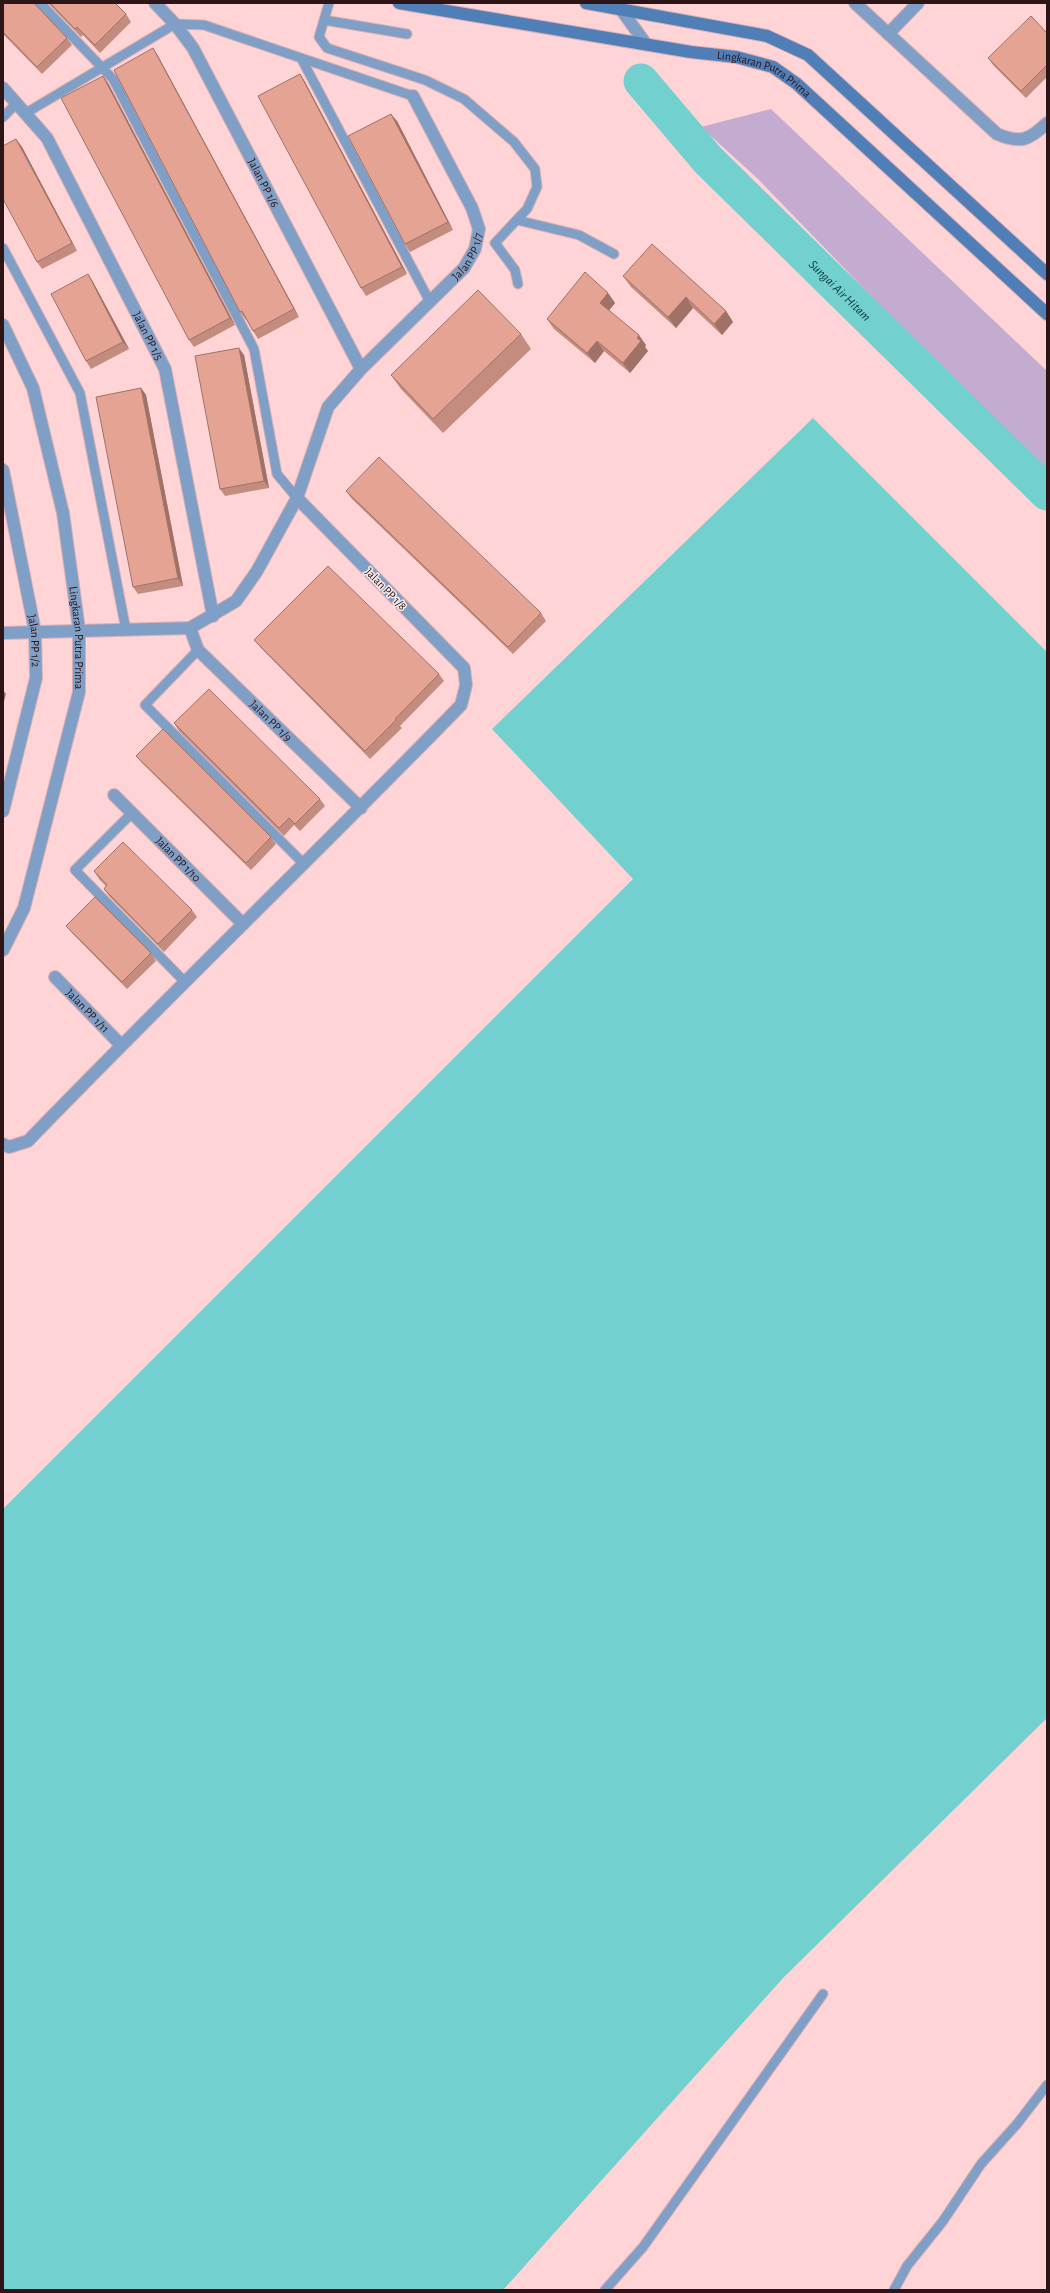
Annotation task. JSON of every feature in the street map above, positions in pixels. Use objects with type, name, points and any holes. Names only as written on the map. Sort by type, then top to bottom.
[{"type":"main road","name":"Lingkaran Putra Prima","points":[[399,3],[646,44],[736,57],[773,67],[797,84],[1047,314]]},
{"type":"main road","points":[[586,3],[619,6],[767,36],[808,55],[1047,274]]},
{"type":"main road","points":[[1030,258],[1047,262]]},
{"type":"street","name":"Jalan PP 1/6","points":[[155,3],[175,24],[193,48],[362,369]]},
{"type":"street","points":[[854,3],[997,134],[1014,141],[1033,136],[1047,122]]},
{"type":"street","points":[[888,34],[918,3]]},
{"type":"street","points":[[619,6],[646,44]]},
{"type":"street","name":"Jalan PP 1/5","points":[[3,88],[47,138],[165,368],[213,616]]},
{"type":"street","name":"Jalan PP 1/7","points":[[190,628],[213,616],[236,601],[258,571],[296,498],[328,407],[362,369],[464,268],[475,249],[479,230],[472,208],[412,96]]},
{"type":"street","name":"Lingkaran Putra Prima","points":[[3,325],[33,388],[63,513],[79,629],[79,692],[24,908],[3,950]]},
{"type":"street","name":"Jalan PP 1/2","points":[[3,470],[35,631],[36,678],[3,811]]},
{"type":"street","name":"Jalan PP 1/8","points":[[296,498],[464,668],[466,685],[461,705],[361,808]]},
{"type":"street","points":[[3,633],[79,629],[126,630],[190,628]]},
{"type":"street","name":"Jalan PP 1/9","points":[[190,628],[198,650],[361,808]]},
{"type":"street","name":"Jalan PP 1/10","points":[[114,795],[243,924]]},
{"type":"street","points":[[3,1144],[9,1147],[28,1142],[121,1045],[361,808]]},
{"type":"street","name":"Jalan PP 1/11","points":[[55,977],[121,1045]]},
{"type":"lane","points":[[40,3],[113,79],[254,349],[277,474],[296,498]]},
{"type":"lane","points":[[329,3],[320,37],[327,48],[425,80],[464,99],[514,142],[536,169],[537,187],[527,209],[495,244],[515,270],[518,284]]},
{"type":"lane","points":[[324,20],[407,34]]},
{"type":"lane","points":[[26,113],[175,24],[204,24],[412,96]]},
{"type":"lane","points":[[301,58],[430,302]]},
{"type":"lane","points":[[3,117],[17,103]]},
{"type":"lane","points":[[517,220],[579,235],[614,254]]},
{"type":"lane","points":[[3,248],[80,393],[126,630]]},
{"type":"lane","points":[[198,650],[145,705],[304,864]]},
{"type":"lane","points":[[132,813],[75,870],[185,982]]},
{"type":"lane","points":[[605,2290],[643,2247],[823,1994]]},
{"type":"lane","points":[[894,2290],[907,2266],[943,2221],[981,2164],[1017,2124],[1047,2085]]},
{"type":"shaded area","points":[[771,109],[1047,371],[1047,478],[758,179],[701,127]]},
{"type":"water","points":[[813,418],[1047,652],[1047,1718],[784,1977],[503,2290],[3,2290],[3,1509],[633,879],[492,729]]},
{"type":"building","points":[[3,3],[34,3],[67,38],[37,67],[3,32]]},
{"type":"building","points":[[50,3],[115,3],[126,14],[95,45],[77,27],[75,29]]},
{"type":"building","points":[[1031,16],[1047,33],[1047,65],[1021,91],[988,58]]},
{"type":"building","points":[[153,48],[294,309],[253,331],[242,311],[240,312],[114,70]]},
{"type":"building","points":[[300,74],[402,267],[361,288],[258,96]]},
{"type":"building","points":[[103,76],[230,318],[189,340],[61,98]]},
{"type":"building","points":[[391,114],[448,222],[405,244],[348,136]]},
{"type":"building","points":[[16,139],[72,243],[37,262],[3,199],[3,146]]},
{"type":"building","points":[[652,244],[726,311],[714,324],[686,297],[668,317],[623,276]]},
{"type":"building","points":[[585,272],[608,293],[600,303],[639,335],[637,338],[641,341],[623,363],[597,341],[587,353],[547,319]]},
{"type":"building","points":[[88,274],[123,342],[86,361],[51,294]]},
{"type":"building","points":[[478,290],[521,334],[433,419],[391,375]]},
{"type":"building","points":[[239,348],[264,481],[220,489],[195,356]]},
{"type":"building","points":[[141,388],[178,578],[133,587],[96,397]]},
{"type":"building","points":[[379,457],[541,613],[508,647],[346,491]]},
{"type":"building","points":[[328,566],[439,674],[365,751],[254,640]]},
{"type":"building","points":[[209,689],[320,799],[295,824],[289,818],[279,828],[174,723]]},
{"type":"building","points":[[163,729],[271,837],[246,863],[136,756]]},
{"type":"building","points":[[123,842],[192,910],[158,944],[104,889],[107,885],[94,871]]},
{"type":"building","points":[[95,897],[151,953],[122,982],[66,926]]},
{"type":"waterway","name":"Sungai Air Hitam","points":[[641,81],[708,160],[1047,493]]}]
